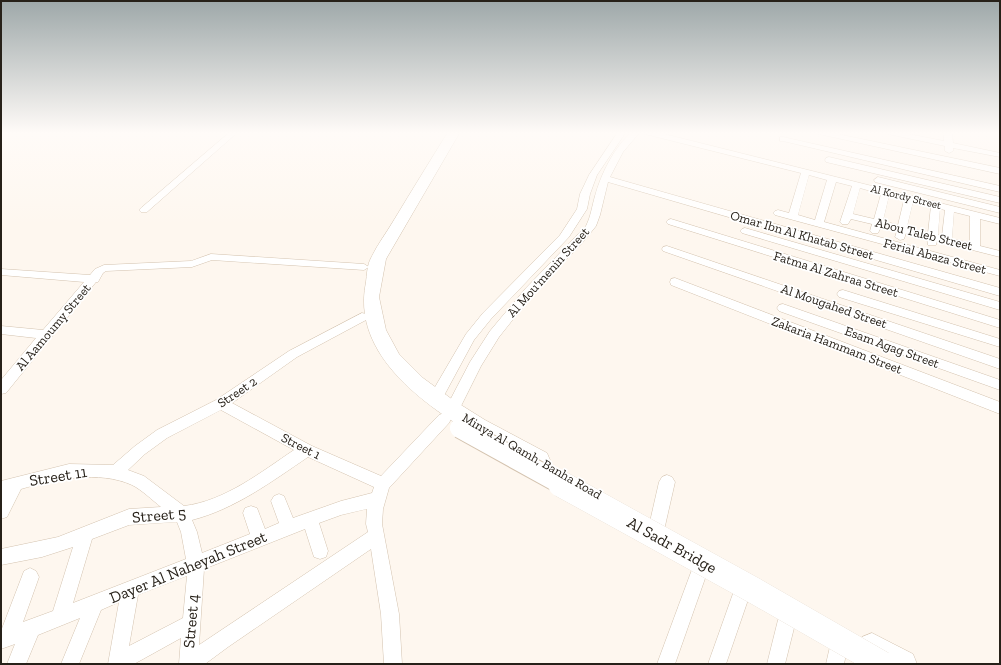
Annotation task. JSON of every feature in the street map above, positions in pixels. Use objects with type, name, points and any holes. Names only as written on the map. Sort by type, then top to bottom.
[{"type":"highway","name":"Minya Al Qamh, Banha Road","points":[[428,163],[409,197],[378,259],[371,282],[371,308],[379,334],[395,361],[419,387],[435,399],[477,445],[700,570],[744,585],[903,664]]},
{"type":"highway","name":"Minya Al Qamh, Banha Road","points":[[433,163],[374,246],[364,267],[360,296],[362,317],[370,344],[387,370],[412,396],[452,419],[550,469],[656,526],[744,585],[787,620],[837,657],[864,664]]},
{"type":"highway","name":"Al Sadr Bridge","points":[[452,419],[882,664]]},
{"type":"highway","name":"Al Sadr Bridge","points":[[550,469],[892,664]]},
{"type":"street","points":[[144,210],[198,163]]},
{"type":"street","name":"Al Mou'menin Street","points":[[435,399],[470,337],[482,321],[564,236],[574,223],[582,209],[585,194],[593,175],[601,163]]},
{"type":"street","name":"Al Mou'menin Street","points":[[380,491],[452,419],[488,342],[502,323],[561,258],[580,241],[592,225],[597,213],[605,178],[614,163]]},
{"type":"street","name":"Al Kordy Street","points":[[771,163],[1000,221]]},
{"type":"street","points":[[818,224],[832,163]]},
{"type":"street","points":[[899,246],[902,230],[918,185],[920,163]]},
{"type":"street","points":[[926,163],[1000,179]]},
{"type":"street","points":[[926,163],[1000,171]]},
{"type":"street","points":[[938,163],[978,184],[1000,189]]},
{"type":"street","points":[[842,230],[847,215],[853,184],[853,165],[878,176],[979,200],[1000,210]]},
{"type":"street","points":[[944,166],[1000,165]]},
{"type":"street","points":[[793,217],[806,172]]},
{"type":"street","points":[[975,247],[979,200],[977,174]]},
{"type":"street","points":[[873,239],[877,223],[881,191],[878,176]]},
{"type":"street","name":"Omar Ibn Al Khatab Street","points":[[605,178],[1000,292]]},
{"type":"street","points":[[979,200],[1000,200]]},
{"type":"street","points":[[930,254],[936,205]]},
{"type":"street","points":[[947,240],[950,208]]},
{"type":"street","name":"Ferial Abaza Street","points":[[778,213],[1000,273]]},
{"type":"street","name":"Abou Taleb Street","points":[[847,215],[1000,254]]},
{"type":"street","name":"Fatma Al Zahraa Street","points":[[671,222],[1000,324]]},
{"type":"street","points":[[745,231],[1000,306]]},
{"type":"street","name":"Al Mougahed Street","points":[[667,249],[1000,364]]},
{"type":"street","name":"Al Aamoumy Street","points":[[1,389],[102,269],[107,267],[192,264],[211,257],[364,267]]},
{"type":"street","points":[[1,272],[94,279]]},
{"type":"street","points":[[896,292],[900,276]]},
{"type":"street","name":"Zakaria Hammam Street","points":[[675,282],[1000,408]]},
{"type":"street","points":[[843,294],[1000,343]]},
{"type":"street","name":"Esam Agag Street","points":[[783,308],[1000,386]]},
{"type":"street","name":"Street 2","points":[[116,472],[140,450],[162,434],[221,404],[293,354],[362,317]]},
{"type":"street","points":[[1,330],[46,335]]},
{"type":"street","name":"Street 1","points":[[221,404],[380,491]]},
{"type":"street","name":"Street 5","points":[[1,557],[49,548],[128,517],[198,512],[219,504],[246,490],[307,450]]},
{"type":"street","name":"Street 11","points":[[1,488],[70,471],[116,472]]},
{"type":"street","name":"Street 4","points":[[116,472],[139,481],[181,514],[189,532],[196,565],[189,664]]},
{"type":"street","points":[[656,526],[667,482]]},
{"type":"street","points":[[1,512],[16,484]]},
{"type":"street","points":[[380,491],[374,517],[390,614],[393,664]]},
{"type":"street","name":"Dayer Al Naheyah Street","points":[[5,639],[341,508],[380,491]]},
{"type":"street","points":[[279,501],[289,528]]},
{"type":"street","points":[[251,513],[260,539]]},
{"type":"street","points":[[310,519],[320,551]]},
{"type":"street","points":[[60,618],[85,535]]},
{"type":"street","points":[[189,664],[221,640],[376,536]]},
{"type":"street","points":[[666,664],[700,570]]},
{"type":"street","points":[[5,639],[30,577]]},
{"type":"street","points":[[717,664],[744,585]]},
{"type":"street","points":[[117,663],[130,591]]},
{"type":"street","points":[[70,664],[94,605]]},
{"type":"street","points":[[776,664],[787,620]]},
{"type":"street","points":[[117,663],[191,622]]},
{"type":"street","points":[[16,664],[31,629]]}]
